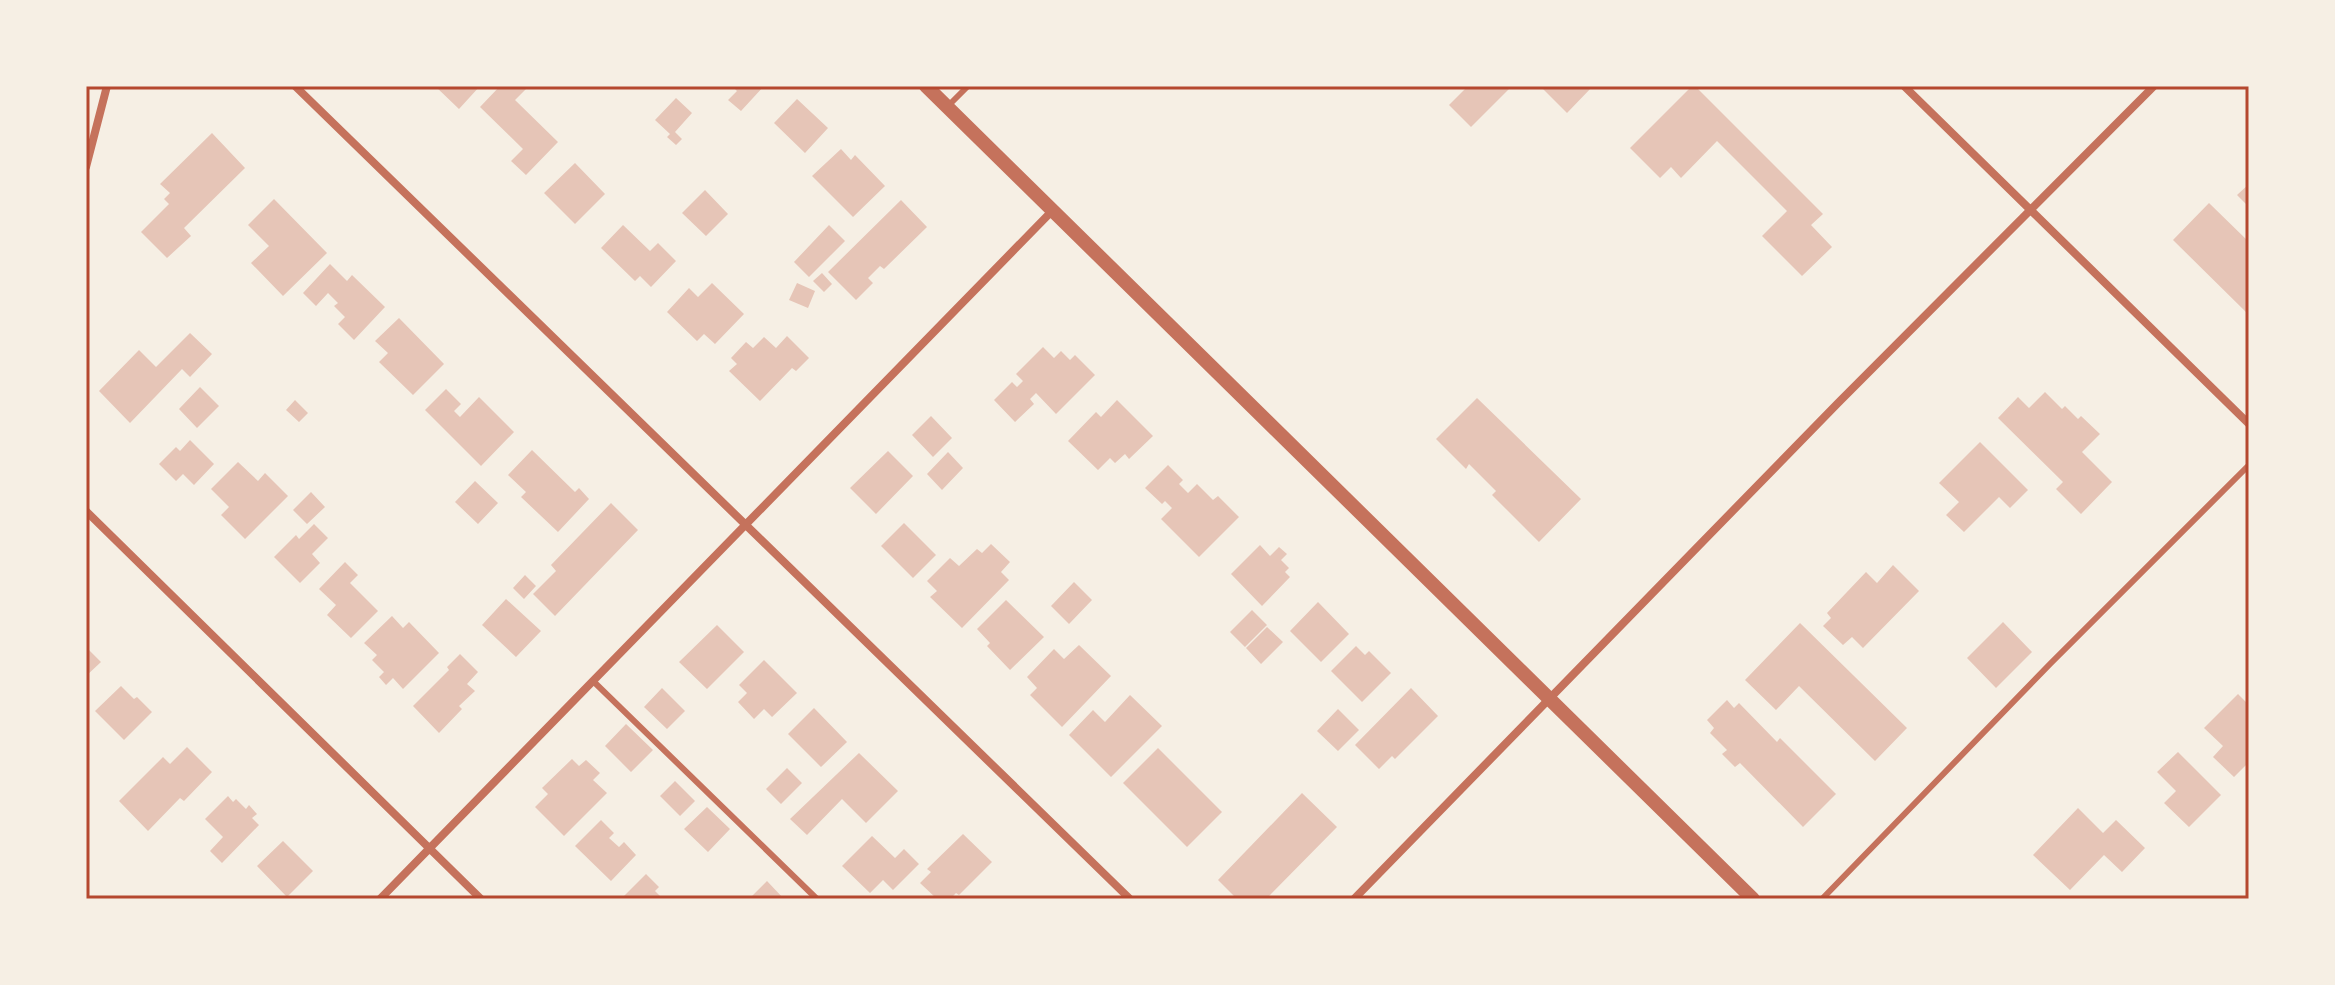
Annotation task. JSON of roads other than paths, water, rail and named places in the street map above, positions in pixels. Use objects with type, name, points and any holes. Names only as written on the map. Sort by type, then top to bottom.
[{"type":"street","points":[[86,167],[107,86]]},
{"type":"street","points":[[295,86],[1130,899]]},
{"type":"street","points":[[926,86],[1753,899]]},
{"type":"street","points":[[1904,86],[2249,424]]},
{"type":"street","points":[[1354,899],[1838,403],[2154,86]]},
{"type":"street","points":[[380,899],[1053,210]]},
{"type":"street","points":[[86,511],[481,899]]},
{"type":"lane","points":[[947,107],[968,86]]},
{"type":"lane","points":[[1822,899],[2249,465]]},
{"type":"lane","points":[[593,681],[817,899]]}]
